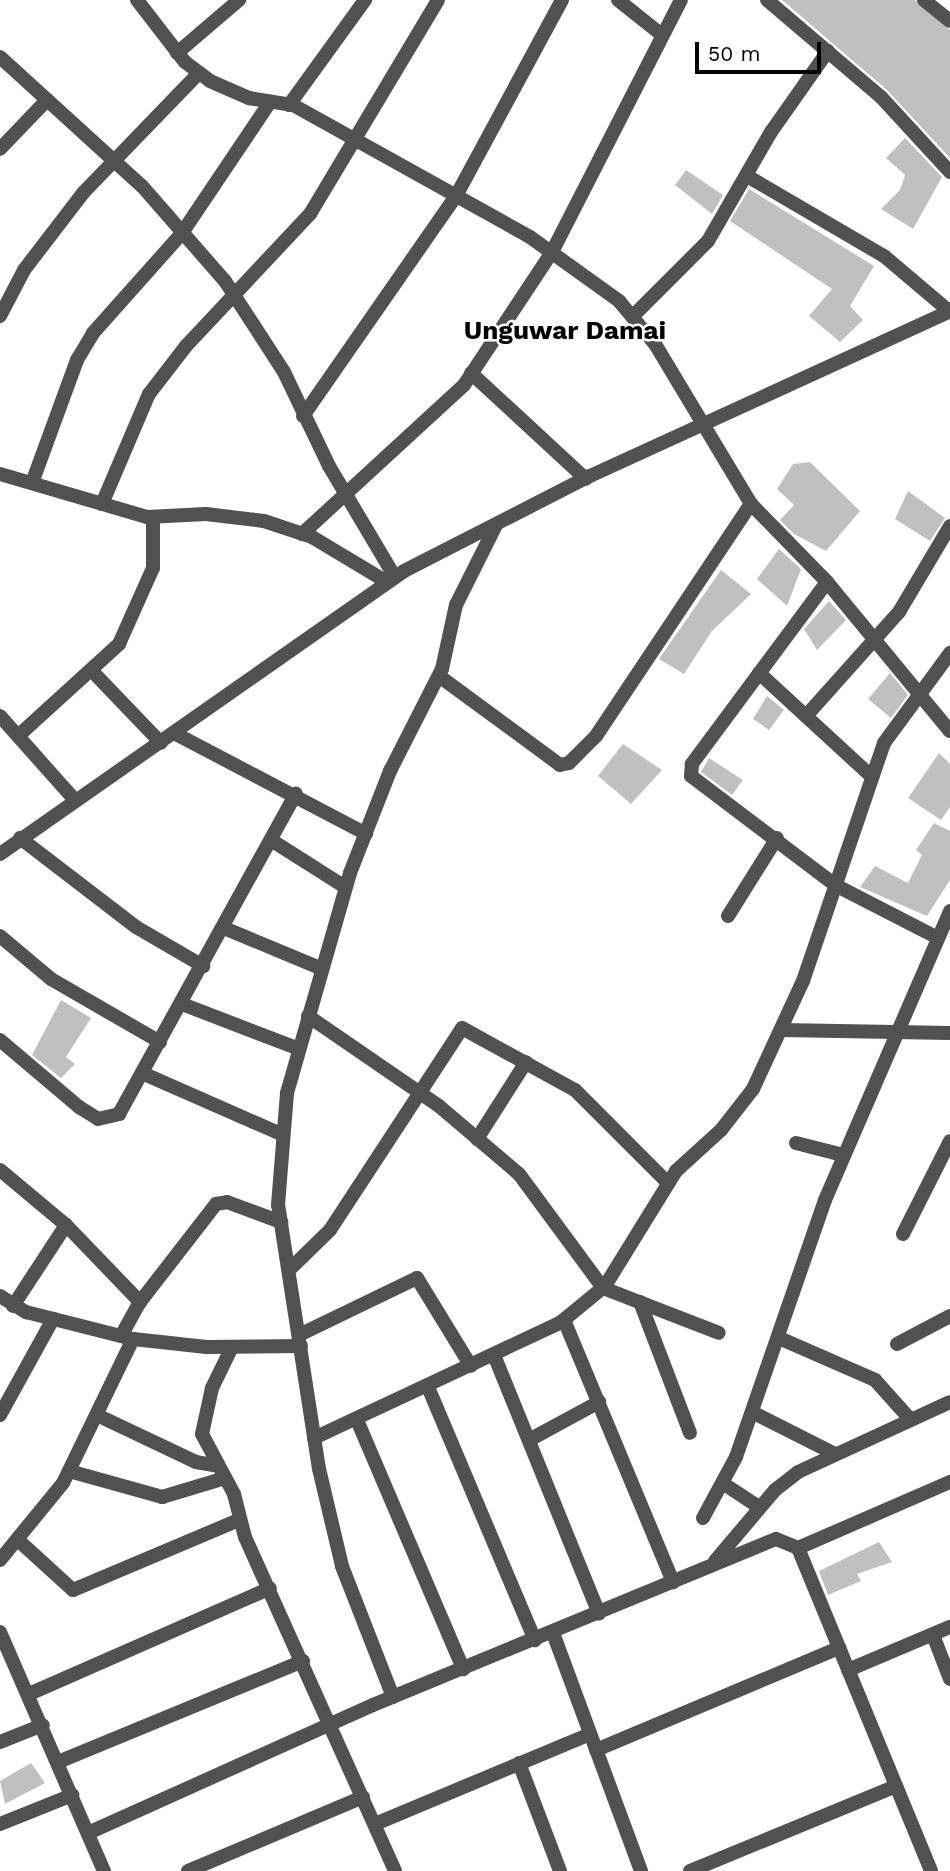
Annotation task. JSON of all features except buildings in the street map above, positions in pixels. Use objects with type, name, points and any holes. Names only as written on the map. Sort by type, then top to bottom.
[{"type":"street","points":[[137,0],[177,53],[199,73],[233,93],[289,104],[356,140],[552,253],[634,315],[751,504],[827,582],[950,731]]},
{"type":"street","points":[[177,53],[239,0]]},
{"type":"street","points":[[289,104],[365,0]]},
{"type":"street","points":[[102,503],[149,394],[310,214],[438,0]]},
{"type":"street","points":[[303,415],[456,196],[562,0]]},
{"type":"street","points":[[618,0],[662,35]]},
{"type":"street","points":[[302,534],[348,497],[471,373],[552,253],[681,0]]},
{"type":"street","points":[[767,0],[828,51],[950,172]]},
{"type":"street","points":[[924,0],[950,21]]},
{"type":"street","points":[[634,315],[709,241],[747,176],[828,51]]},
{"type":"street","points":[[0,57],[116,164],[236,295],[284,372],[303,415],[391,580]]},
{"type":"street","points":[[0,316],[49,236],[83,193],[116,164],[199,73]]},
{"type":"street","points":[[0,149],[47,100]]},
{"type":"street","points":[[32,483],[77,360],[93,333],[182,233],[270,102]]},
{"type":"street","points":[[0,854],[74,799],[161,743],[391,580],[496,524],[700,424],[950,311],[884,256],[747,176]]},
{"type":"street","points":[[471,373],[586,479]]},
{"type":"street","points":[[0,474],[153,517],[217,515],[264,521],[302,534],[391,580]]},
{"type":"street","points":[[439,676],[560,765],[569,763],[596,736],[751,504]]},
{"type":"street","points":[[18,736],[93,672],[119,644],[139,605],[155,558],[153,517]]},
{"type":"street","points":[[393,1697],[342,1566],[314,1438],[281,1222],[283,1135],[299,1049],[345,887],[390,771],[439,676],[456,605],[496,524]]},
{"type":"street","points":[[806,716],[899,612],[950,526]]},
{"type":"street","points":[[827,582],[689,771],[694,781],[777,838],[835,885],[936,937]]},
{"type":"street","points":[[314,1438],[428,1387],[564,1320],[603,1288],[668,1183],[753,1089],[782,1030],[835,885],[870,775],[884,743],[950,653]]},
{"type":"street","points":[[93,672],[161,743]]},
{"type":"street","points":[[759,673],[870,775]]},
{"type":"street","points":[[0,716],[74,799]]},
{"type":"street","points":[[174,733],[296,794],[366,834]]},
{"type":"street","points":[[0,1040],[98,1119],[118,1114],[203,966],[296,794]]},
{"type":"street","points":[[20,838],[136,927],[203,966]]},
{"type":"street","points":[[728,916],[777,838]]},
{"type":"street","points":[[271,840],[345,887]]},
{"type":"street","points":[[703,1518],[724,1484],[752,1412],[843,1155],[936,937],[950,911]]},
{"type":"street","points":[[224,928],[320,968]]},
{"type":"street","points":[[0,936],[51,979],[160,1042]]},
{"type":"street","points":[[181,1004],[299,1049]]},
{"type":"street","points":[[308,1016],[418,1092],[477,1139],[548,1207],[603,1288],[719,1333]]},
{"type":"street","points":[[289,1270],[330,1230],[418,1092],[463,1028],[526,1062],[592,1103],[668,1183]]},
{"type":"street","points":[[782,1030],[950,1033]]},
{"type":"street","points":[[477,1139],[526,1062]]},
{"type":"street","points":[[142,1073],[283,1135]]},
{"type":"street","points":[[904,1234],[950,1141]]},
{"type":"street","points":[[796,1143],[843,1155]]},
{"type":"street","points":[[0,1170],[66,1225],[140,1302]]},
{"type":"street","points":[[0,1560],[69,1471],[99,1416],[140,1302],[220,1201],[281,1222]]},
{"type":"street","points":[[13,1306],[66,1225]]},
{"type":"street","points":[[0,1296],[13,1306],[52,1319],[127,1338],[232,1347],[300,1341],[417,1278],[471,1366]]},
{"type":"street","points":[[640,1302],[690,1433]]},
{"type":"street","points":[[897,1344],[950,1316]]},
{"type":"street","points":[[0,1415],[52,1319]]},
{"type":"street","points":[[564,1320],[673,1582]]},
{"type":"street","points":[[779,1338],[875,1380],[910,1419]]},
{"type":"street","points":[[232,1347],[204,1419],[202,1434],[221,1472],[239,1520],[394,1871]]},
{"type":"street","points":[[494,1355],[599,1613]]},
{"type":"street","points":[[428,1387],[534,1640]]},
{"type":"street","points":[[529,1440],[598,1402]]},
{"type":"street","points":[[712,1565],[760,1507],[798,1472],[950,1402]]},
{"type":"street","points":[[752,1412],[835,1454]]},
{"type":"street","points":[[99,1416],[221,1472]]},
{"type":"street","points":[[357,1420],[463,1669]]},
{"type":"street","points":[[69,1471],[162,1497],[221,1472]]},
{"type":"street","points":[[798,1548],[950,1482]]},
{"type":"street","points":[[724,1484],[760,1507]]},
{"type":"street","points":[[18,1540],[72,1590],[239,1520]]},
{"type":"street","points":[[88,1833],[393,1697],[776,1539],[798,1548],[931,1871]]},
{"type":"street","points":[[29,1694],[270,1588]]},
{"type":"street","points":[[848,1670],[950,1627]]},
{"type":"street","points":[[0,1632],[6,1654],[29,1694],[104,1871]]},
{"type":"street","points":[[553,1633],[641,1871]]},
{"type":"street","points":[[933,1635],[950,1679]]},
{"type":"street","points":[[596,1750],[839,1648]]},
{"type":"street","points":[[58,1762],[303,1661]]},
{"type":"street","points":[[0,1742],[43,1725]]},
{"type":"street","points":[[375,1824],[590,1734]]},
{"type":"street","points":[[519,1763],[560,1871]]},
{"type":"street","points":[[690,1871],[895,1786]]},
{"type":"street","points":[[0,1824],[72,1795]]},
{"type":"street","points":[[188,1871],[363,1797]]},
{"type":"district","name":"Unguwar Damai","points":[[565,331]]}]
